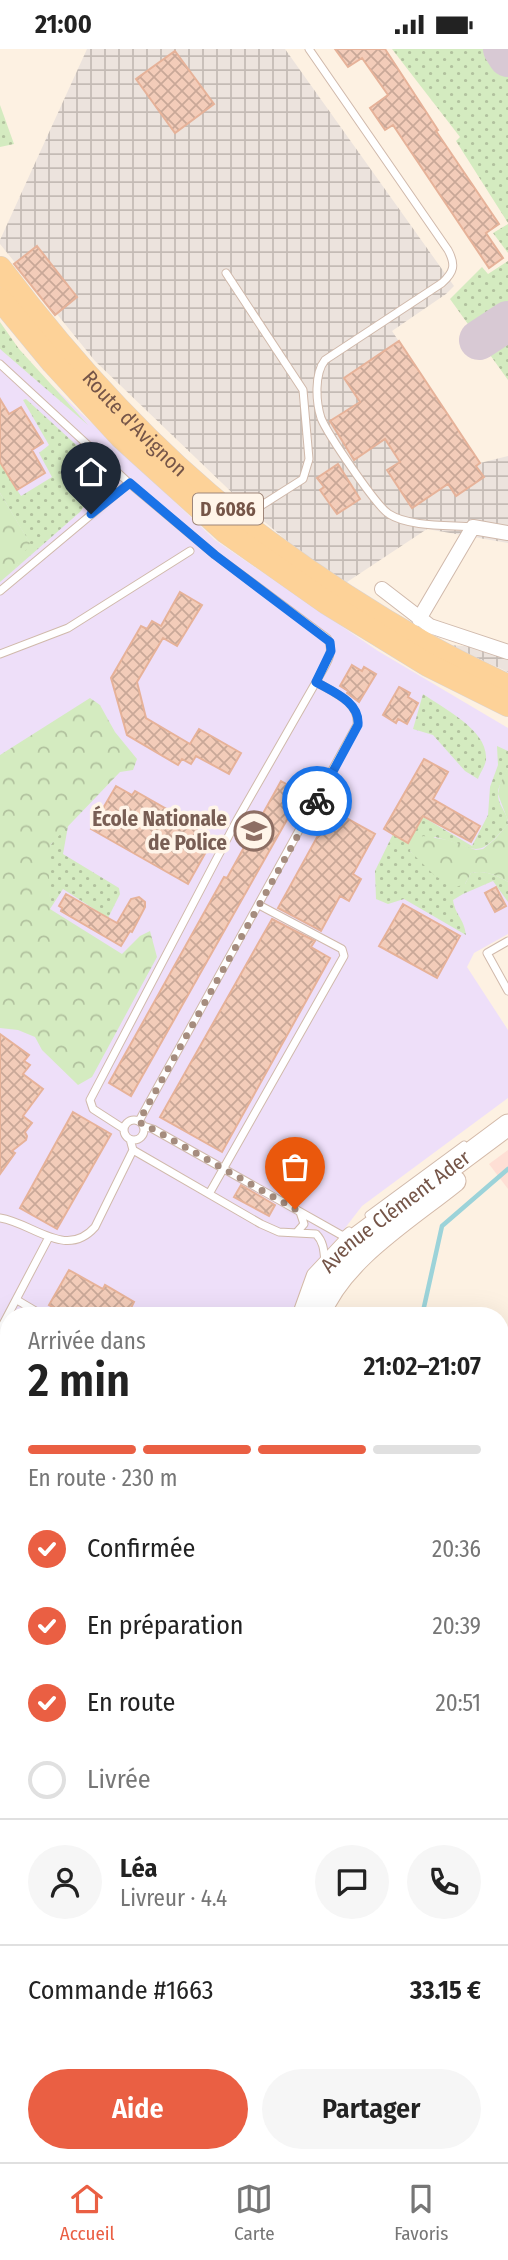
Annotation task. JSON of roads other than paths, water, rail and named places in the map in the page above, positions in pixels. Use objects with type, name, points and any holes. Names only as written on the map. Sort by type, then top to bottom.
[{"type":"main road","name":"Route d'Avignon","points":[[0,268],[50,331],[132,421],[193,480],[255,531],[344,595],[429,646],[508,686]]},
{"type":"main road","name":"Route d'Avignon","points":[[0,299],[53,363],[121,437],[226,532],[361,624],[428,664],[508,705]]},
{"type":"street","points":[[419,619],[473,527],[508,533]]},
{"type":"street","points":[[382,589],[430,627],[508,652]]},
{"type":"street","name":"Avenue Clément Ader","points":[[335,1268],[508,1125]]},
{"type":"street","name":"Avenue Clément Ader","points":[[306,1307],[317,1277],[363,1254],[508,1139]]},
{"type":"lane","points":[[309,49],[448,250],[454,264],[453,270],[442,283],[321,365],[317,379],[321,416],[373,499],[388,514],[409,521],[473,527]]},
{"type":"lane","points":[[226,273],[303,390],[309,459],[303,479],[248,514]]},
{"type":"lane","points":[[0,364],[130,483],[215,555],[330,642],[331,651],[316,682],[237,820],[90,1100],[93,1109],[124,1129]]},
{"type":"lane","points":[[0,591],[130,483]]},
{"type":"lane","points":[[0,654],[68,628],[190,551]]},
{"type":"lane","points":[[316,682],[350,703],[358,714],[358,725],[141,1123],[144,1132],[140,1138],[131,1139],[125,1135],[124,1129],[129,1121],[141,1123],[299,1211],[335,1268]]},
{"type":"lane","points":[[209,1194],[344,956],[342,949],[259,905]]},
{"type":"lane","points":[[508,940],[487,953],[508,991]]},
{"type":"lane","points":[[482,1134],[508,1116]]},
{"type":"lane","points":[[0,1218],[49,1237],[70,1241],[87,1236],[95,1227],[133,1150],[131,1139]]},
{"type":"lane","points":[[363,1220],[472,1140]]},
{"type":"lane","points":[[133,1150],[279,1232],[313,1232],[321,1239],[335,1268]]},
{"type":"lane","points":[[297,1232],[304,1224],[299,1211]]},
{"type":"lane","points":[[13,1307],[49,1237]]},
{"type":"lane","points":[[17,1300],[29,1307]]},
{"type":"waterway","points":[[424,1307],[442,1226],[508,1169]]},
{"type":"place","name":"École Nationale de Police","points":[[254,831]]}]
